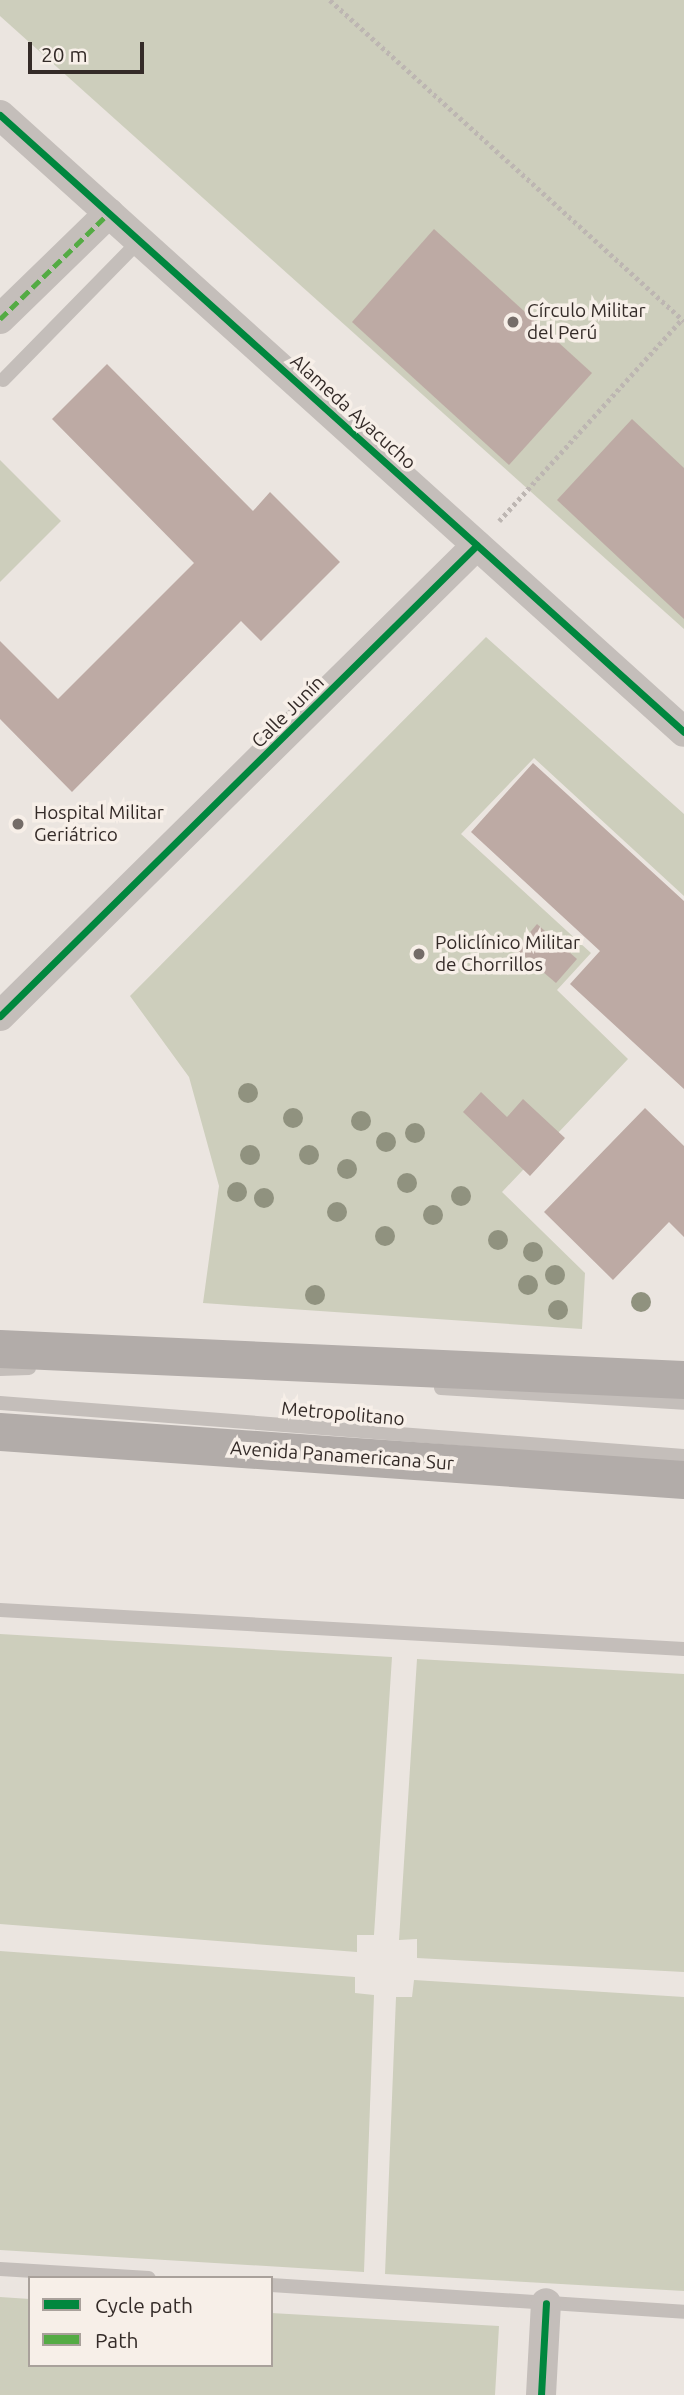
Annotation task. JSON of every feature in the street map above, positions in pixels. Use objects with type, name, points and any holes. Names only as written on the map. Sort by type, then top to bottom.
[{"type":"main road","points":[[0,1349],[684,1380]]},
{"type":"main road","name":"Avenida Panamericana Sur","points":[[0,1432],[684,1480]]},
{"type":"street","name":"Alameda Ayacucho","points":[[0,115],[684,732]]},
{"type":"street","points":[[0,319],[109,213]]},
{"type":"street","name":"Calle Junín","points":[[0,1016],[477,545]]},
{"type":"street","points":[[541,2395],[546,2303]]},
{"type":"lane","points":[[3,380],[139,241]]},
{"type":"lane","name":"Metropolitano","points":[[0,1369],[95,1367],[369,1384]]},
{"type":"lane","name":"Metropolitano","points":[[424,1387],[684,1403]]},
{"type":"lane","name":"Metropolitano","points":[[0,1403],[684,1456]]},
{"type":"lane","points":[[0,1610],[684,1649]]},
{"type":"lane","points":[[0,2269],[116,2276]]},
{"type":"lane","points":[[273,2285],[684,2312]]},
{"type":"path","points":[[330,0],[683,320],[477,545]]},
{"type":"green space","name":"Círculo Militar del Perú","points":[[0,0],[684,0],[684,629],[0,16]]},
{"type":"green space","points":[[0,460],[61,521],[0,582]]},
{"type":"green space","name":"Policlínico Militar de Chorrillos","points":[[486,637],[684,814],[684,896],[534,758],[461,834],[591,953],[557,990],[628,1059],[502,1192],[585,1273],[582,1329],[203,1303],[219,1186],[189,1077],[130,996]]},
{"type":"green space","points":[[0,1634],[392,1657],[374,1935],[357,1935],[357,1952],[0,1924]]},
{"type":"green space","points":[[417,1659],[684,1674],[684,1972],[417,1958],[417,1939],[399,1940]]},
{"type":"green space","points":[[0,1951],[355,1977],[355,1993],[374,1995],[364,2272],[0,2250]]},
{"type":"green space","points":[[414,1980],[684,1997],[684,2291],[385,2274],[396,1997],[412,1997]]},
{"type":"green space","points":[[0,2297],[28,2299],[28,2367],[273,2367],[273,2313],[499,2326],[495,2395],[0,2395]]},
{"type":"building","points":[[434,229],[592,373],[509,465],[352,322]]},
{"type":"building","points":[[107,364],[253,511],[270,492],[340,562],[261,641],[241,621],[72,792],[0,719],[0,641],[58,699],[194,563],[52,419]]},
{"type":"building","points":[[632,419],[684,468],[684,619],[557,500]]},
{"type":"building","points":[[533,763],[684,901],[684,1089],[570,984],[600,951],[471,832]]},
{"type":"building","points":[[537,924],[577,959],[556,983],[516,949]]},
{"type":"building","points":[[481,1092],[507,1117],[523,1099],[565,1138],[530,1176],[463,1112]]},
{"type":"building","points":[[645,1108],[684,1146],[684,1237],[669,1222],[613,1280],[544,1212]]},
{"type":"marked path","points":[[0,319],[109,213]]},
{"type":"cycle path","points":[[0,115],[684,732]]},
{"type":"cycle path","points":[[0,1016],[477,545]]},
{"type":"cycle path","points":[[541,2395],[546,2303]]},
{"type":"place","name":"Círculo Militar del Perú","points":[[513,322]]},
{"type":"place","name":"Hospital Militar Geriátrico","points":[[18,824]]},
{"type":"place","name":"Policlínico Militar de Chorrillos","points":[[419,954]]}]
